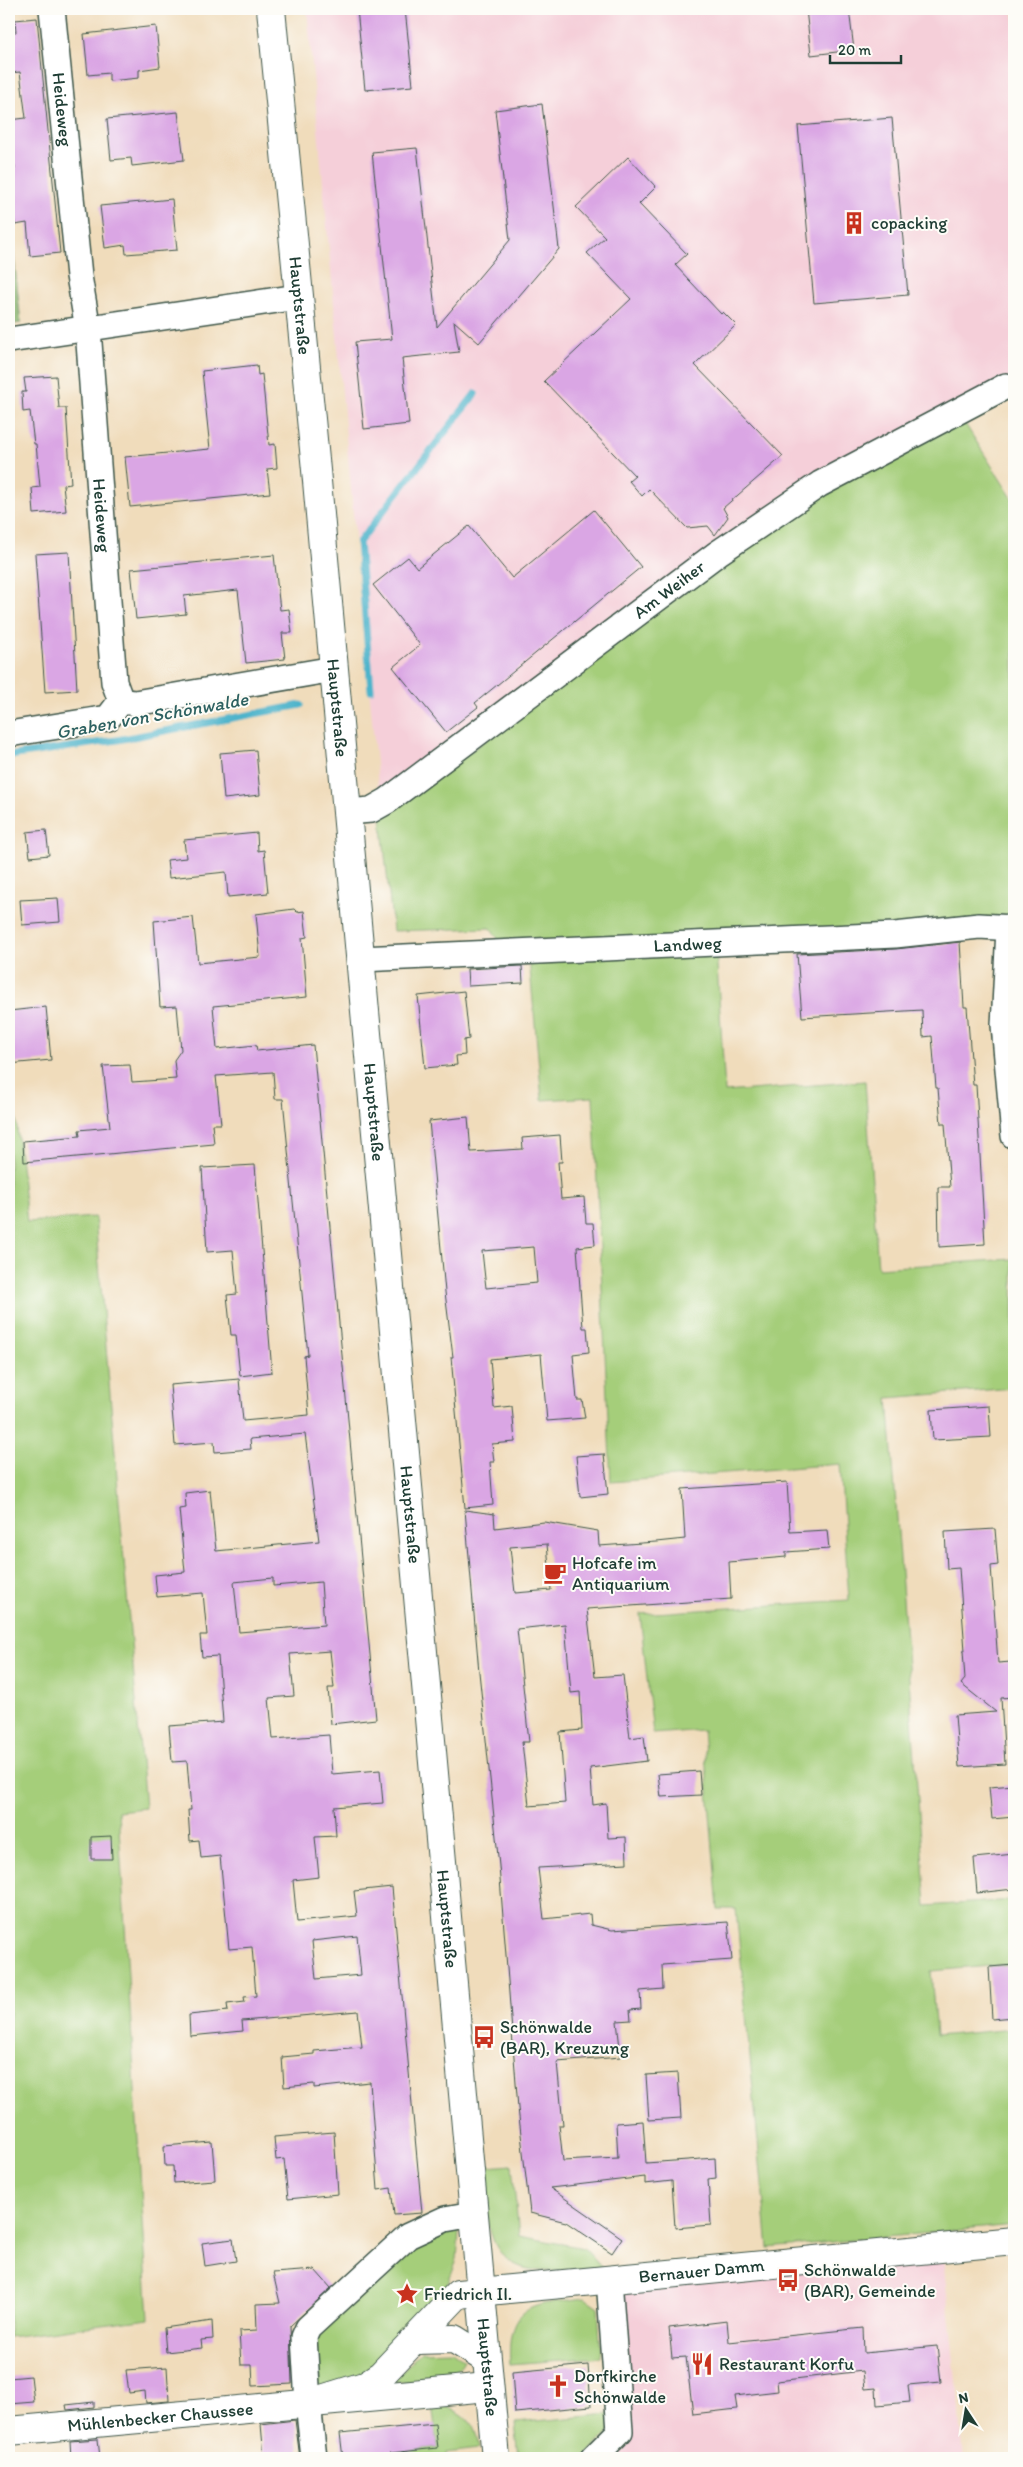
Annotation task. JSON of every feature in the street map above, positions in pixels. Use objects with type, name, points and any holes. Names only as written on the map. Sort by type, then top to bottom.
[{"type":"main road","name":"Hauptstraße","points":[[271,9],[316,470],[479,2290],[496,2458]]},
{"type":"main road","name":"Bernauer Damm","points":[[479,2290],[1014,2241]]},
{"type":"main road","name":"Mühlenbecker Chaussee","points":[[310,2402],[364,2386],[380,2376],[458,2294],[479,2290]]},
{"type":"main road","points":[[414,2340],[454,2339],[486,2359]]},
{"type":"main road","name":"Mühlenbecker Chaussee","points":[[9,2431],[488,2387]]},
{"type":"street","name":"Heideweg","points":[[52,9],[79,276],[88,329],[114,682],[121,701]]},
{"type":"street","points":[[9,340],[298,297]]},
{"type":"street","name":"Am Weiher","points":[[347,812],[372,810],[387,801],[718,553],[820,484],[1006,386]]},
{"type":"street","points":[[9,734],[108,718],[121,701],[135,703],[334,669]]},
{"type":"street","name":"Landweg","points":[[360,959],[895,935],[979,926],[1012,928]]},
{"type":"street","points":[[1012,928],[1004,1025],[1014,1136]]},
{"type":"street","points":[[314,2458],[304,2337],[308,2328],[408,2236],[445,2219],[473,2214]]},
{"type":"street","points":[[593,2458],[620,2431],[609,2279]]},
{"type":"shaded area","points":[[307,9],[1011,9],[1014,18],[1014,391],[918,442],[381,818]]},
{"type":"shaded area","points":[[943,2255],[964,2458],[596,2458],[621,2432],[613,2287]]},
{"type":"green space","points":[[9,209],[21,323],[9,325]]},
{"type":"green space","points":[[962,419],[1014,501],[1014,928],[503,947],[491,928],[393,931],[381,818],[797,508]]},
{"type":"green space","points":[[716,949],[725,1092],[865,1081],[878,1268],[1013,1259],[1014,1388],[888,1398],[926,1906],[1014,1900],[1014,1964],[931,1971],[936,2036],[1014,2029],[1014,2225],[768,2248],[736,1909],[718,1909],[703,1730],[653,1734],[640,1614],[849,1600],[840,1464],[611,1482],[593,1097],[542,1100],[529,958]]},
{"type":"green space","points":[[12,1080],[27,1222],[95,1217],[145,1808],[118,1811],[149,2319],[9,2337],[9,1081]]},
{"type":"green space","points":[[512,2165],[519,2236],[584,2248],[602,2268],[564,2271],[529,2269],[514,2264],[502,2254],[493,2239],[488,2217],[487,2167]]},
{"type":"green space","points":[[449,2226],[459,2231],[457,2260],[445,2291],[377,2371],[318,2391],[315,2327],[407,2240]]},
{"type":"green space","points":[[585,2298],[598,2307],[601,2357],[510,2364],[510,2344],[513,2329],[519,2318],[527,2310],[551,2303]]},
{"type":"green space","points":[[452,2351],[464,2360],[451,2374],[432,2380],[391,2382],[421,2352]]},
{"type":"green space","points":[[432,2405],[451,2409],[465,2417],[474,2429],[479,2448],[446,2452],[446,2458],[390,2458],[390,2453],[438,2448]]},
{"type":"green space","points":[[610,2414],[611,2430],[584,2458],[519,2458],[515,2423]]},
{"type":"building","points":[[357,9],[405,9],[413,86],[365,90]]},
{"type":"building","points":[[806,9],[849,9],[854,50],[811,55]]},
{"type":"building","points":[[37,18],[60,253],[30,256],[27,223],[15,225],[10,169],[15,169],[10,120],[26,118],[20,72],[10,73],[9,32],[16,32],[15,20]]},
{"type":"building","points":[[156,26],[160,67],[139,70],[139,78],[109,81],[109,73],[88,75],[84,34]]},
{"type":"building","points":[[542,104],[559,249],[479,343],[454,321],[459,352],[402,358],[409,424],[364,429],[355,342],[392,339],[372,152],[417,148],[437,327],[510,240],[495,110]]},
{"type":"building","points":[[178,112],[184,160],[132,166],[131,158],[111,160],[107,119]]},
{"type":"building","name":"copacking","points":[[892,118],[908,295],[814,303],[798,126]]},
{"type":"building","points":[[628,157],[656,187],[639,204],[687,254],[675,265],[721,314],[723,312],[736,325],[695,365],[783,456],[723,508],[728,517],[715,535],[708,526],[687,528],[649,489],[642,496],[629,481],[635,476],[544,381],[631,299],[587,253],[605,237],[576,207]]},
{"type":"building","points":[[172,199],[177,250],[126,254],[125,245],[105,248],[100,206]]},
{"type":"building","points":[[257,365],[258,375],[262,374],[269,445],[275,444],[277,468],[267,469],[270,493],[130,507],[125,457],[210,449],[202,371]]},
{"type":"building","points":[[56,376],[59,408],[66,408],[71,484],[63,485],[66,511],[34,514],[32,488],[40,487],[36,444],[34,444],[30,411],[23,412],[22,392],[26,392],[24,378]]},
{"type":"building","points":[[594,510],[641,567],[475,703],[478,707],[446,732],[393,667],[420,645],[373,585],[408,557],[417,568],[469,526],[512,578]]},
{"type":"building","points":[[69,552],[77,690],[45,692],[35,554]]},
{"type":"building","points":[[274,555],[280,610],[289,609],[292,633],[282,633],[285,659],[246,663],[238,590],[184,596],[186,614],[136,619],[131,569]]},
{"type":"building","points":[[256,750],[260,795],[224,799],[220,753]]},
{"type":"building","points":[[46,830],[49,855],[30,857],[27,832]]},
{"type":"building","points":[[257,833],[258,851],[264,850],[268,893],[228,897],[226,872],[169,878],[167,860],[186,858],[184,840]]},
{"type":"building","points":[[58,898],[60,922],[22,925],[20,900]]},
{"type":"building","points":[[294,909],[297,912],[304,911],[307,937],[302,938],[307,997],[213,1006],[217,1049],[256,1045],[257,1051],[313,1045],[376,1719],[331,1724],[328,1688],[334,1688],[330,1651],[290,1654],[294,1696],[269,1698],[273,1739],[329,1735],[332,1774],[380,1770],[383,1803],[334,1807],[336,1836],[315,1837],[319,1877],[293,1880],[297,1922],[357,1916],[354,1891],[392,1887],[422,2213],[394,2215],[391,2188],[378,2190],[370,2082],[314,2088],[314,2084],[284,2087],[282,2057],[314,2054],[314,2051],[362,2047],[358,2011],[242,2021],[243,2031],[190,2036],[189,2015],[228,2011],[227,2004],[245,2002],[244,1997],[256,1996],[252,1947],[229,1949],[220,1856],[201,1858],[199,1840],[190,1841],[188,1810],[191,1810],[187,1761],[172,1762],[169,1726],[223,1722],[218,1656],[202,1657],[200,1635],[207,1635],[203,1593],[157,1597],[155,1575],[185,1572],[179,1509],[186,1508],[185,1493],[210,1490],[216,1551],[319,1541],[305,1434],[250,1439],[251,1449],[215,1452],[214,1442],[175,1445],[170,1385],[239,1379],[243,1421],[309,1415],[304,1356],[308,1355],[283,1099],[275,1099],[273,1072],[216,1076],[221,1124],[212,1124],[214,1144],[24,1162],[23,1141],[80,1136],[79,1130],[110,1127],[103,1066],[130,1065],[132,1082],[176,1079],[174,1060],[181,1050],[177,1006],[160,1007],[154,921],[193,917],[198,963],[260,957],[256,914]],"holes":[[[273,1578],[273,1586],[321,1582],[324,1625],[239,1632],[234,1582]],[[357,1936],[361,1975],[316,1979],[312,1941]]]},
{"type":"building","points":[[960,942],[964,1007],[967,1007],[973,1085],[976,1085],[985,1244],[939,1247],[938,1187],[950,1187],[945,1124],[941,1124],[932,1036],[923,1037],[922,1010],[802,1017],[797,954],[896,949]]},
{"type":"building","points":[[522,966],[523,983],[468,986],[467,969]]},
{"type":"building","points":[[464,991],[469,1039],[464,1040],[465,1055],[456,1056],[457,1065],[425,1068],[418,996]]},
{"type":"building","points":[[46,1007],[51,1060],[9,1064],[9,1011]]},
{"type":"building","points":[[468,1117],[471,1152],[523,1149],[522,1138],[560,1135],[562,1162],[558,1162],[561,1199],[584,1197],[586,1223],[593,1223],[595,1245],[577,1247],[583,1328],[587,1328],[589,1352],[573,1354],[577,1400],[582,1400],[585,1418],[547,1421],[541,1354],[490,1359],[494,1408],[512,1406],[515,1442],[492,1444],[494,1462],[490,1462],[493,1505],[465,1508],[451,1357],[453,1357],[429,1121]],"holes":[[[534,1247],[537,1283],[486,1288],[482,1251]]]},
{"type":"building","points":[[255,1165],[272,1372],[240,1376],[236,1335],[231,1335],[227,1295],[237,1294],[233,1250],[207,1252],[202,1168]]},
{"type":"building","points":[[989,1406],[991,1437],[933,1440],[931,1410]]},
{"type":"building","points":[[604,1454],[608,1494],[580,1497],[576,1456]]},
{"type":"building","points":[[787,1482],[790,1532],[827,1530],[829,1549],[786,1552],[786,1557],[729,1562],[731,1599],[587,1609],[595,1677],[623,1675],[630,1738],[644,1736],[647,1761],[590,1768],[593,1805],[606,1803],[608,1838],[626,1837],[627,1863],[538,1868],[544,1919],[590,1914],[591,1925],[612,1930],[728,1922],[732,1960],[662,1965],[663,1989],[640,1991],[641,2009],[630,2010],[631,2020],[617,2021],[621,2057],[557,2062],[563,2125],[559,2125],[563,2161],[618,2158],[616,2123],[643,2121],[646,2163],[715,2158],[716,2178],[708,2179],[711,2225],[675,2228],[672,2181],[645,2184],[645,2177],[550,2188],[622,2238],[612,2253],[566,2222],[530,2213],[518,2108],[499,1866],[465,1510],[494,1514],[495,1528],[544,1522],[598,1531],[599,1546],[656,1542],[685,1539],[682,1489]],"holes":[[[547,1544],[551,1590],[515,1593],[510,1547]],[[565,1624],[571,1693],[580,1692],[582,1730],[560,1732],[565,1803],[529,1806],[522,1742],[529,1742],[517,1629]]]},
{"type":"building","points":[[995,1529],[998,1565],[991,1566],[998,1663],[1011,1662],[1014,1697],[1001,1698],[1005,1764],[959,1767],[955,1715],[996,1712],[961,1684],[965,1679],[963,1651],[965,1651],[959,1568],[947,1569],[945,1532]]},
{"type":"building","points":[[699,1771],[701,1795],[661,1797],[658,1774]]},
{"type":"building","points":[[1014,1785],[1014,1817],[992,1819],[989,1787]]},
{"type":"building","points":[[111,1836],[112,1859],[91,1859],[91,1837]]},
{"type":"building","points":[[1014,1854],[1014,1889],[977,1893],[974,1858]]},
{"type":"building","points":[[1014,1965],[1014,2017],[992,2019],[989,1967]]},
{"type":"building","points":[[678,2073],[681,2118],[649,2120],[646,2075]]},
{"type":"building","points":[[334,2132],[338,2194],[288,2199],[284,2159],[276,2160],[274,2137]]},
{"type":"building","points":[[212,2142],[215,2180],[174,2183],[173,2166],[165,2166],[164,2146]]},
{"type":"building","points":[[233,2239],[236,2261],[205,2266],[202,2243]]},
{"type":"building","points":[[315,2270],[331,2288],[290,2326],[292,2384],[253,2386],[252,2365],[241,2365],[239,2331],[257,2330],[256,2304],[280,2303],[273,2273]]},
{"type":"building","points":[[212,2321],[213,2339],[201,2340],[202,2348],[166,2352],[164,2328]]},
{"type":"building","points":[[727,2321],[729,2342],[863,2328],[864,2353],[937,2346],[941,2382],[908,2385],[910,2402],[877,2405],[876,2388],[865,2389],[863,2371],[777,2381],[778,2391],[735,2396],[737,2409],[693,2414],[686,2357],[672,2358],[669,2328]]},
{"type":"building","name":"Dorfkirche Schönwalde","points":[[588,2365],[591,2406],[515,2413],[512,2372]]},
{"type":"building","points":[[167,2367],[169,2401],[146,2403],[145,2391],[129,2393],[126,2370]]},
{"type":"building","points":[[31,2376],[34,2402],[9,2404],[9,2378]]},
{"type":"building","points":[[94,2402],[94,2407],[67,2410],[66,2405]]},
{"type":"building","points":[[295,2420],[300,2458],[264,2458],[261,2424]]},
{"type":"building","points":[[435,2424],[438,2448],[390,2453],[390,2458],[343,2458],[340,2433]]},
{"type":"building","points":[[98,2439],[100,2458],[71,2458],[70,2441]]},
{"type":"waterway","name":"Graben von Schönwalde","points":[[371,690],[359,542],[475,394]]},
{"type":"waterway","name":"Graben von Schönwalde","points":[[9,756],[117,740],[301,705]]},
{"type":"place","name":"copacking","points":[[854,223]]},
{"type":"place","name":"Hofcafe im Antiquarium","points":[[555,1573]]},
{"type":"place","name":"Schönwalde (BAR), Kreuzung","points":[[484,2037]]},
{"type":"place","name":"Schönwalde (BAR), Gemeinde","points":[[788,2280]]},
{"type":"place","name":"Friedrich II.","points":[[407,2294]]},
{"type":"place","name":"Restaurant Korfu","points":[[702,2364]]},
{"type":"place","name":"Dorfkirche Schönwalde","points":[[558,2386]]}]
